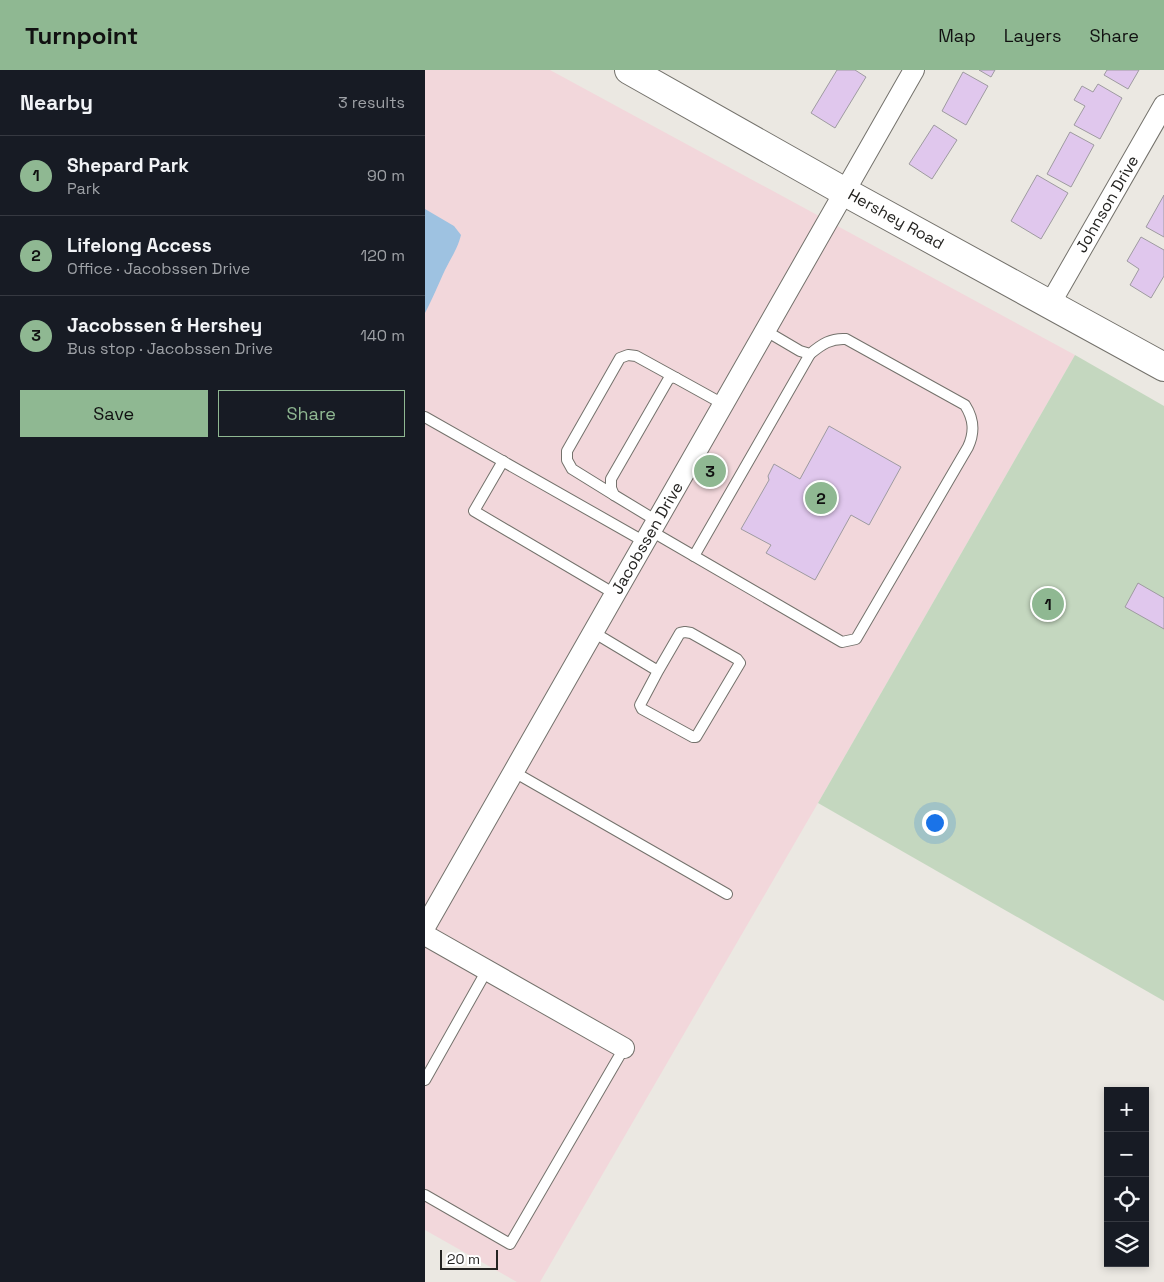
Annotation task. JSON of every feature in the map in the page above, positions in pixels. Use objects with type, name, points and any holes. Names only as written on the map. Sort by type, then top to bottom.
[{"type":"main road","name":"Hershey Road","points":[[639,72],[845,192],[1164,367]]},
{"type":"street","name":"Jacobssen Drive","points":[[425,926],[914,70]]},
{"type":"street","name":"Johnson Drive","points":[[1049,304],[1164,105]]},
{"type":"street","points":[[425,934],[624,1048]]},
{"type":"lane","points":[[766,331],[799,351],[811,354]]},
{"type":"lane","points":[[425,417],[503,461],[651,532],[842,642],[856,639],[968,447],[973,437],[970,413],[965,405],[846,339],[822,343],[811,354],[694,556]]},
{"type":"lane","points":[[651,532],[614,494],[572,469],[567,460],[567,451],[620,358],[628,355],[636,356],[723,404]]},
{"type":"lane","points":[[614,494],[611,488],[611,479],[668,380],[672,377],[676,378]]},
{"type":"lane","points":[[503,461],[474,511],[615,594]]},
{"type":"lane","points":[[593,632],[658,671]]},
{"type":"lane","points":[[685,632],[691,633],[737,659],[740,663],[696,737],[642,709],[640,704],[658,671],[680,633],[685,632]]},
{"type":"lane","points":[[514,772],[727,894]]},
{"type":"lane","points":[[425,1080],[487,970]]},
{"type":"lane","points":[[425,1195],[510,1244],[624,1048]]},
{"type":"shaded area","points":[[425,70],[550,70],[1075,355],[540,1282],[517,1282],[425,1230]]},
{"type":"green space","points":[[1075,355],[1164,406],[1164,1001],[818,803]]},
{"type":"water","points":[[425,209],[454,226],[461,235],[425,313]]},
{"type":"building","points":[[837,70],[855,70],[866,77],[835,128],[811,113]]},
{"type":"building","points":[[979,70],[995,70],[991,77]]},
{"type":"building","points":[[1107,70],[1139,70],[1128,89],[1104,75]]},
{"type":"building","points":[[963,72],[988,86],[966,125],[942,111]]},
{"type":"building","points":[[1098,84],[1122,98],[1100,139],[1074,125],[1085,106],[1074,100],[1082,86],[1093,92]]},
{"type":"building","points":[[934,125],[957,140],[932,179],[909,164]]},
{"type":"building","points":[[1070,132],[1094,145],[1071,187],[1047,174]]},
{"type":"building","points":[[1037,175],[1068,193],[1041,239],[1011,221]]},
{"type":"building","points":[[1164,195],[1164,237],[1146,227]]},
{"type":"building","points":[[1141,237],[1164,250],[1164,276],[1151,298],[1130,285],[1139,269],[1127,261]]},
{"type":"building","points":[[829,426],[901,467],[869,525],[851,515],[815,580],[766,553],[771,545],[741,529],[769,480],[768,476],[774,464],[800,479]]},
{"type":"building","points":[[1138,583],[1164,598],[1164,629],[1125,607]]},
{"type":"place","name":"Jacobssen & Hershey","points":[[710,471]]},
{"type":"place","name":"Lifelong Access","points":[[821,498]]},
{"type":"place","name":"Shepard Park","points":[[1048,604]]}]
